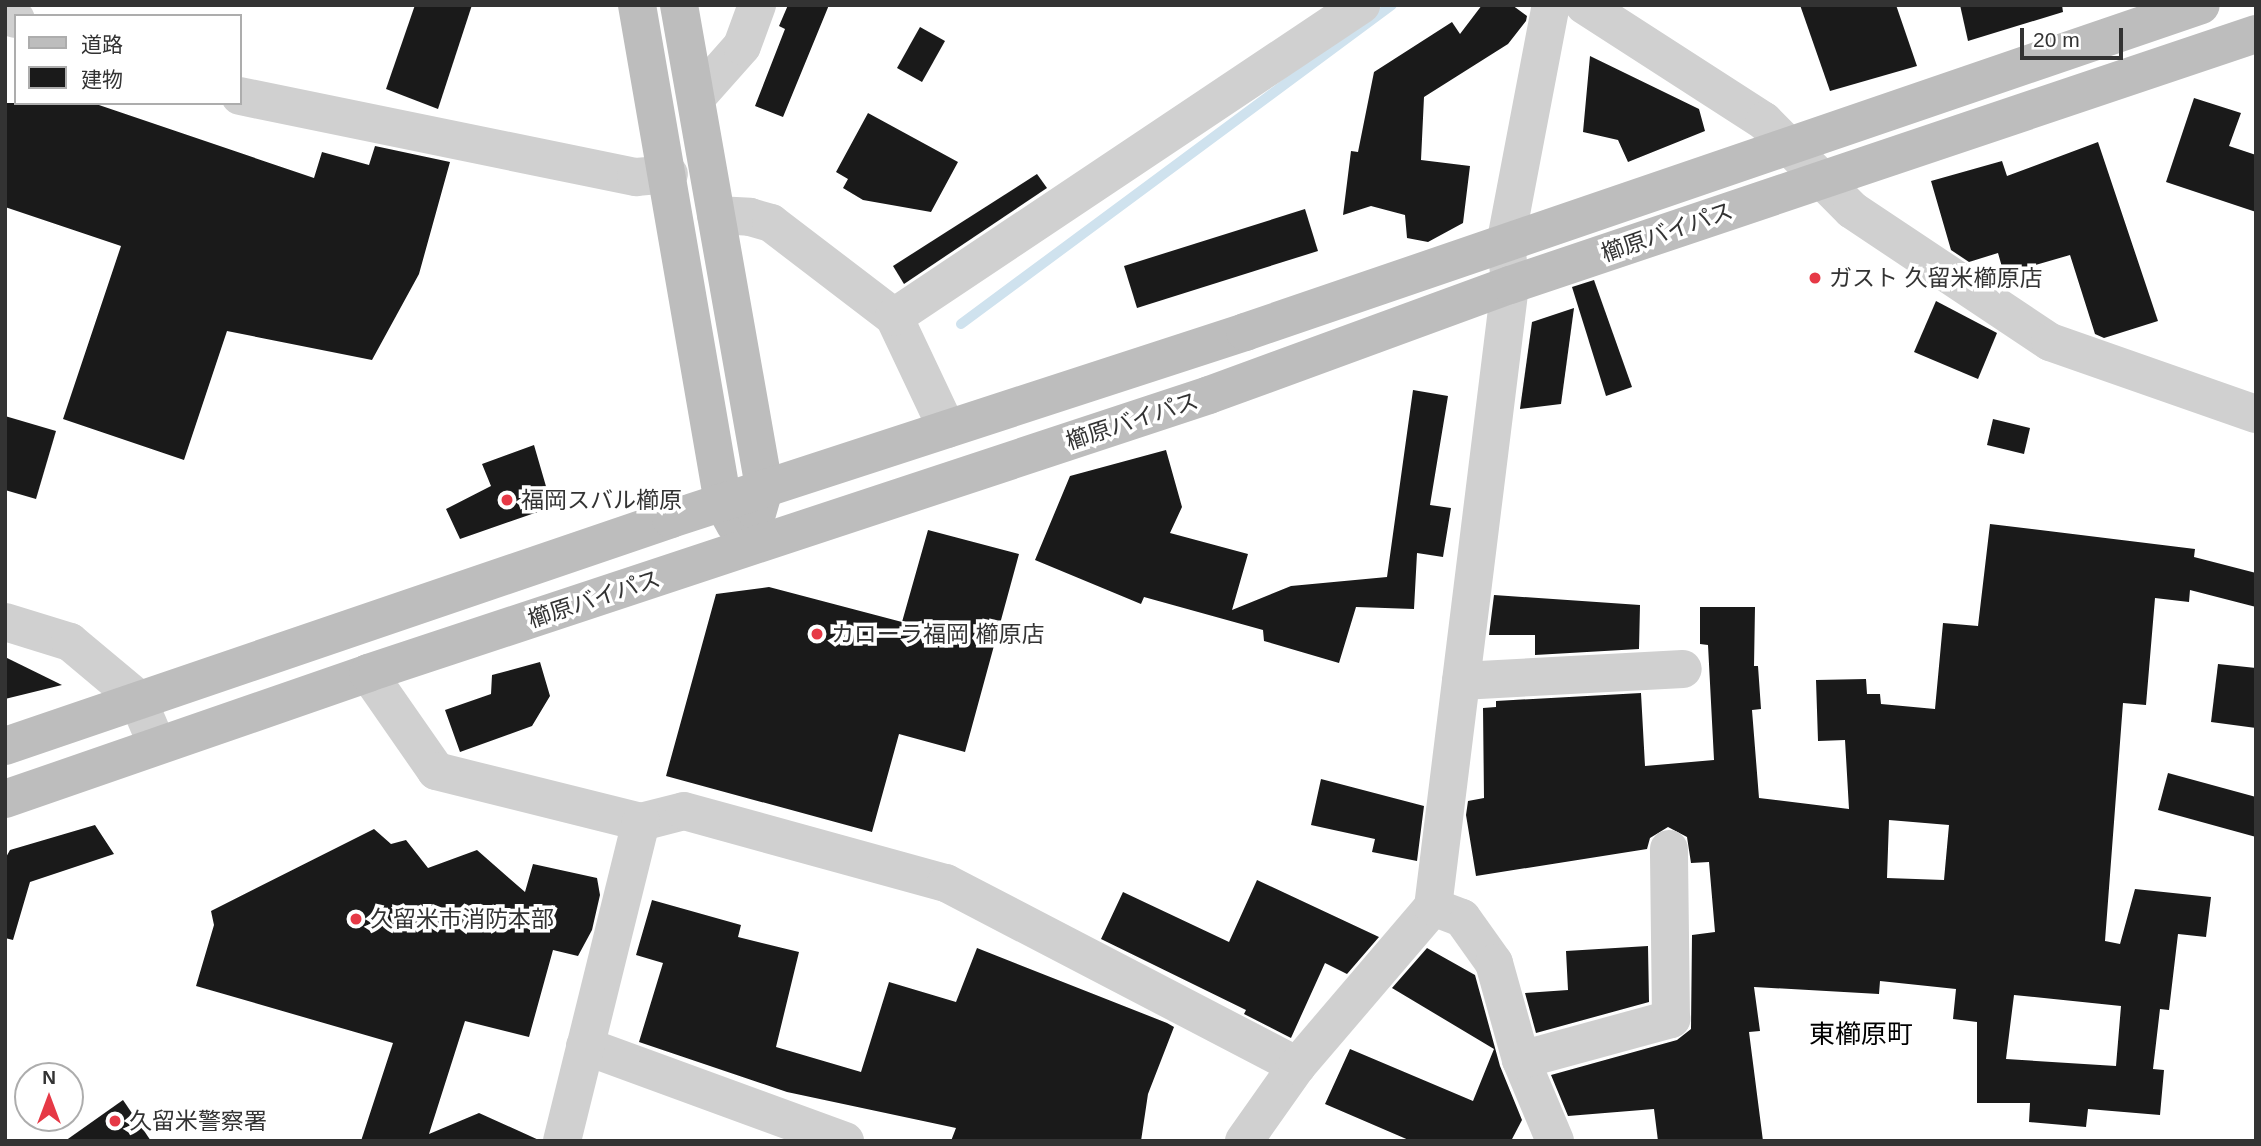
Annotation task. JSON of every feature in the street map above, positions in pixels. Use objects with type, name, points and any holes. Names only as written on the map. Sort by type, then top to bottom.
[{"type":"street","points":[[637,5],[669,174],[723,502],[747,548]]},
{"type":"street","points":[[679,5],[764,489],[747,548]]},
{"type":"street","points":[[696,98],[742,47],[757,5]]},
{"type":"street","points":[[894,317],[1361,5]]},
{"type":"street","points":[[1244,1141],[1297,1066],[1433,907],[1510,285],[1506,240],[1551,5]]},
{"type":"street","points":[[1584,5],[1764,121],[1852,210],[2050,342],[2256,414]]},
{"type":"street","name":"櫛原バイパス","points":[[5,746],[137,698],[723,502],[1245,332],[1506,240],[2201,5]]},
{"type":"street","name":"櫛原バイパス","points":[[5,799],[369,673],[1209,395],[1510,285],[2256,34]]},
{"type":"street","points":[[242,96],[636,177],[669,174]]},
{"type":"street","points":[[716,215],[750,216],[771,223],[894,317],[947,429]]},
{"type":"street","points":[[5,622],[70,642],[137,698],[158,745]]},
{"type":"street","points":[[1461,681],[1682,669]]},
{"type":"street","points":[[369,673],[436,771],[641,822],[684,811],[946,883],[1297,1066]]},
{"type":"street","points":[[562,1141],[641,822]]},
{"type":"street","points":[[1521,1060],[1671,1018],[1668,849]]},
{"type":"street","points":[[1433,907],[1462,918],[1494,962],[1521,1060],[1555,1141]]},
{"type":"street","points":[[585,1046],[845,1141]]},
{"type":"building","points":[[415,5],[472,5],[438,109],[386,89]]},
{"type":"building","points":[[788,5],[829,5],[783,117],[755,106],[785,29],[779,26]]},
{"type":"building","points":[[1482,5],[1512,5],[1527,16],[1526,21],[1508,44],[1424,97],[1421,160],[1470,166],[1463,223],[1428,242],[1407,238],[1405,215],[1371,206],[1343,215],[1351,151],[1358,152],[1374,72],[1452,22],[1460,34]]},
{"type":"building","points":[[1800,5],[1896,5],[1917,66],[1830,91]]},
{"type":"building","points":[[1960,5],[2062,5],[2063,12],[1968,41]]},
{"type":"building","points":[[920,27],[945,41],[922,82],[897,68]]},
{"type":"building","points":[[1590,56],[1699,109],[1705,131],[1628,162],[1618,140],[1583,132]]},
{"type":"building","points":[[2194,98],[2241,113],[2229,146],[2256,155],[2256,212],[2166,182]]},
{"type":"building","points":[[5,103],[99,105],[314,178],[322,152],[369,165],[375,146],[450,162],[419,274],[372,360],[227,331],[184,460],[63,419],[121,246],[5,207]]},
{"type":"building","points":[[868,113],[958,162],[931,212],[863,200],[843,188],[848,179],[836,172]]},
{"type":"building","points":[[2098,142],[2158,321],[2104,338],[2095,334],[2070,255],[2004,274],[1998,253],[1969,262],[1951,250],[1931,181],[2002,161],[2007,176]]},
{"type":"building","points":[[1037,174],[1047,188],[904,284],[893,266]]},
{"type":"building","points":[[1305,209],[1318,251],[1137,308],[1124,266]]},
{"type":"building","points":[[1594,280],[1632,387],[1606,396],[1572,287]]},
{"type":"building","points":[[1936,301],[1997,333],[1978,379],[1914,352]]},
{"type":"building","points":[[1574,308],[1561,404],[1520,409],[1532,322]]},
{"type":"building","points":[[1413,390],[1448,396],[1430,505],[1451,508],[1443,557],[1417,553],[1414,609],[1356,607],[1339,663],[1264,641],[1263,630],[1144,597],[1141,604],[1035,560],[1070,476],[1166,450],[1182,507],[1170,533],[1248,554],[1232,610],[1291,586],[1387,577]]},
{"type":"building","points":[[5,416],[56,431],[36,499],[5,490]]},
{"type":"building","points":[[1993,419],[2030,428],[2024,454],[1987,445]]},
{"type":"building","points":[[534,445],[552,507],[460,539],[446,509],[491,486],[482,464]]},
{"type":"building","points":[[1990,524],[2195,549],[2194,557],[2256,573],[2256,607],[2190,590],[2189,602],[2155,598],[2146,705],[2123,703],[2105,941],[2120,944],[2135,889],[2211,897],[2206,937],[2178,934],[2169,1010],[2160,1009],[2153,1069],[2164,1070],[2160,1115],[2088,1109],[2086,1127],[2029,1122],[2030,1103],[1977,1103],[1977,1022],[1953,1019],[1956,989],[1880,981],[1879,994],[1754,987],[1760,1031],[1749,1032],[1763,1141],[1658,1141],[1654,1109],[1568,1116],[1551,1075],[1677,1040],[1691,1029],[1692,935],[1715,932],[1709,862],[1691,863],[1687,837],[1668,827],[1650,838],[1647,849],[1476,876],[1466,815],[1468,801],[1484,798],[1483,708],[1496,707],[1496,701],[1641,693],[1645,766],[1714,760],[1708,645],[1700,644],[1700,607],[1755,607],[1754,666],[1758,666],[1761,709],[1752,710],[1759,798],[1849,809],[1845,740],[1818,741],[1816,680],[1866,679],[1867,694],[1880,694],[1881,704],[1935,709],[1943,623],[1978,626]],"holes":[[[1889,820],[1949,825],[1944,880],[1887,878]],[[2014,995],[2121,1006],[2116,1066],[2006,1059]]]},
{"type":"building","points":[[928,530],[1019,554],[965,752],[899,734],[872,832],[666,776],[716,594],[769,587],[902,622]]},
{"type":"building","points":[[1494,595],[1640,605],[1639,649],[1535,655],[1535,635],[1489,635]]},
{"type":"building","points":[[5,657],[62,685],[5,699]]},
{"type":"building","points":[[540,662],[550,696],[532,726],[460,752],[445,710],[491,694],[492,675]]},
{"type":"building","points":[[2218,664],[2256,668],[2256,728],[2211,722]]},
{"type":"building","points":[[2168,773],[2256,797],[2256,837],[2158,810]]},
{"type":"building","points":[[1321,779],[1424,806],[1417,861],[1372,852],[1375,839],[1311,825]]},
{"type":"building","points":[[95,825],[114,854],[30,882],[13,940],[5,938],[5,859],[10,850]]},
{"type":"building","points":[[374,829],[391,844],[406,840],[428,868],[477,850],[525,892],[533,864],[597,878],[600,895],[592,930],[578,956],[553,950],[529,1037],[465,1021],[429,1134],[479,1113],[541,1141],[361,1141],[393,1043],[196,986],[214,925],[211,911]]},
{"type":"building","points":[[1257,880],[1379,937],[1347,974],[1325,963],[1291,1038],[1244,1014],[1246,1010],[1101,939],[1123,892],[1229,942]]},
{"type":"building","points":[[652,900],[741,925],[738,937],[799,952],[776,1047],[861,1072],[889,982],[956,1002],[977,948],[1167,1023],[1174,1027],[1148,1094],[1141,1141],[951,1141],[956,1128],[787,1092],[639,1042],[663,963],[636,955]]},
{"type":"building","points":[[1648,946],[1649,1002],[1536,1033],[1525,993],[1568,990],[1566,951]]},
{"type":"building","points":[[1427,948],[1475,975],[1500,1066],[1522,1120],[1511,1141],[1411,1141],[1325,1104],[1350,1049],[1473,1101],[1494,1049],[1392,988]]},
{"type":"building","name":"久留米警察署","points":[[123,1100],[151,1141],[65,1141],[78,1132],[84,1132],[84,1128]]},
{"type":"waterway","points":[[961,324],[1392,5]]},
{"type":"place","name":"ガスト 久留米櫛原店","points":[[1815,278]]},
{"type":"place","name":"福岡スバル櫛原","points":[[507,500]]},
{"type":"place","name":"カローラ福岡 櫛原店","points":[[817,634]]},
{"type":"place","name":"久留米市消防本部","points":[[356,919]]},
{"type":"place","name":"久留米警察署","points":[[115,1121]]},
{"type":"district","name":"東櫛原町","points":[[1861,1035]]}]
